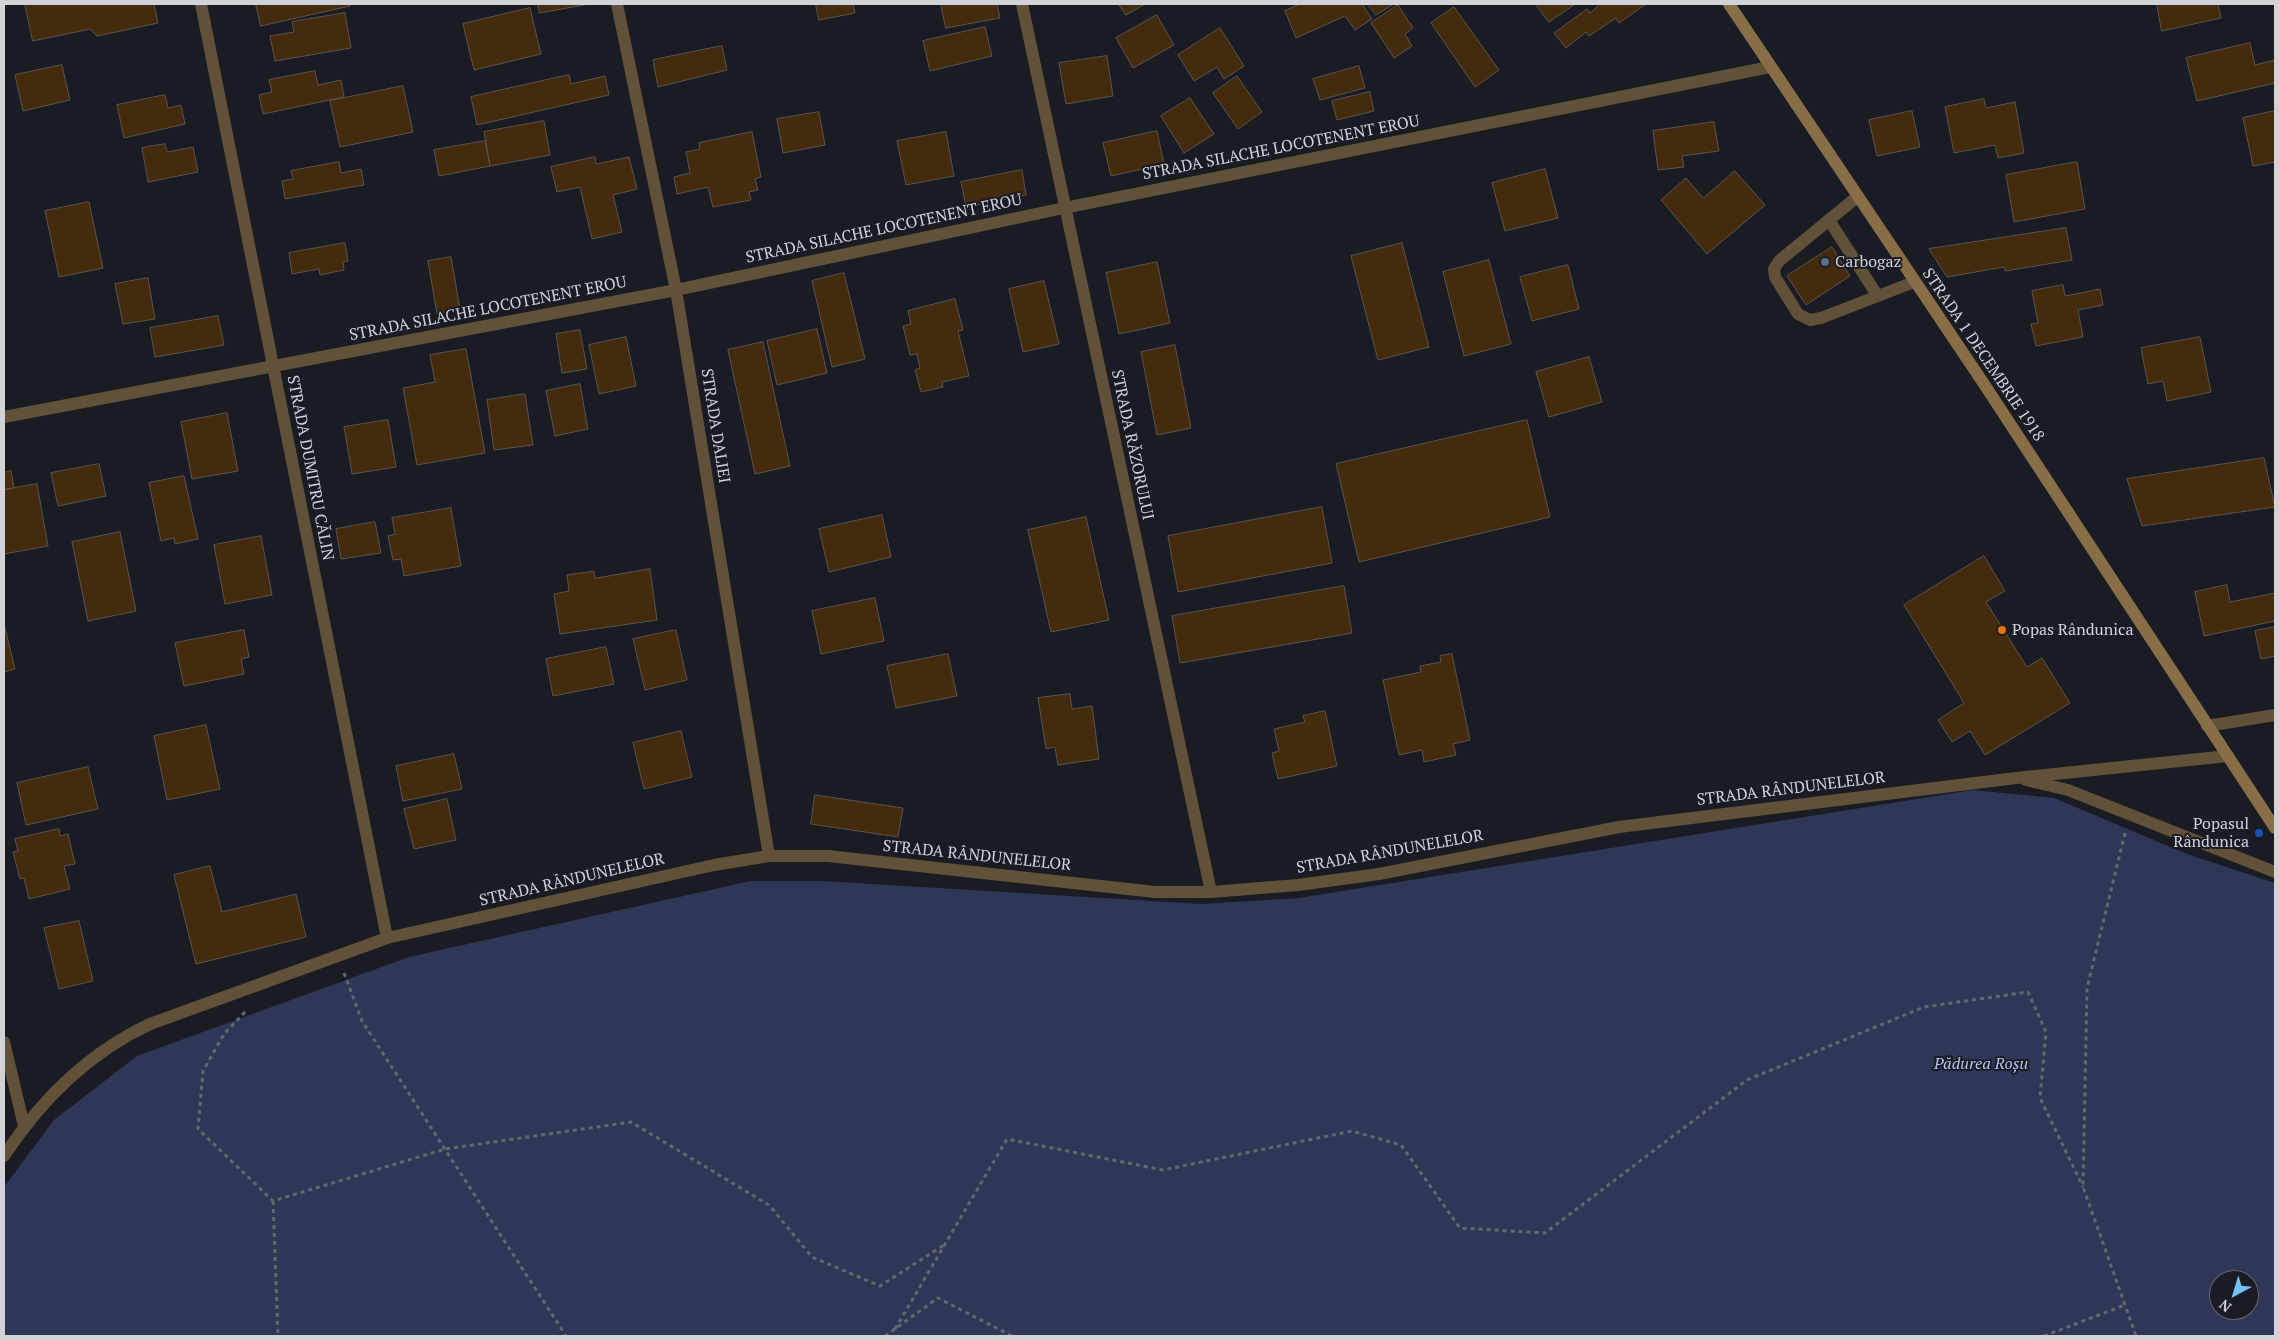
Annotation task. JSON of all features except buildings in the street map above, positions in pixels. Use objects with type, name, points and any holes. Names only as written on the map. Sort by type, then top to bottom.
[{"type":"main road","name":"STRADA 1 DECEMBRIE 1918","points":[[1729,4],[1984,384],[2206,726],[2275,828]]},
{"type":"street","name":"STRADA DUMITRU CĂLIN","points":[[200,4],[387,938]]},
{"type":"street","name":"STRADA DALIEI","points":[[617,4],[676,290],[769,856]]},
{"type":"street","name":"STRADA RĂZORULUI","points":[[1022,4],[1211,892]]},
{"type":"street","name":"STRADA SILACHE LOCOTENENT EROU","points":[[4,417],[676,290],[1064,208],[1770,67]]},
{"type":"street","points":[[1857,197],[1778,262],[1774,269],[1775,277],[1798,314],[1810,320],[1821,318],[1914,282]]},
{"type":"street","points":[[1829,220],[1877,295]]},
{"type":"street","points":[[2206,726],[2275,715]]},
{"type":"street","name":"STRADA RÂNDUNELELOR","points":[[4,1156],[24,1126],[70,1076],[121,1038],[150,1024],[387,938],[714,865],[769,856],[828,856],[1155,892],[1211,892],[1298,885],[1379,874],[1619,826],[2016,778],[2228,756]]},
{"type":"street","name":"STRADA RÂNDUNELELOR","points":[[2016,778],[2068,790],[2275,872]]},
{"type":"street","points":[[4,1042],[24,1126]]},
{"type":"path","points":[[2083,1186],[2087,988],[2129,815]]},
{"type":"path","points":[[338,956],[362,1021],[566,1336]]},
{"type":"path","points":[[895,1329],[1007,1139],[1163,1170],[1352,1131],[1401,1145],[1460,1228],[1545,1233],[1748,1080],[1924,1007],[2028,992],[2046,1032],[2040,1098],[2083,1186],[2136,1336]]},
{"type":"path","points":[[250,1006],[224,1034],[203,1071],[198,1129],[273,1201],[278,1336]]},
{"type":"path","points":[[273,1201],[445,1149],[631,1122],[769,1205],[812,1257],[880,1286],[945,1245]]},
{"type":"path","points":[[885,1336],[938,1298],[1012,1336]]},
{"type":"path","points":[[2044,1336],[2125,1305]]},
{"type":"green space","name":"Pădurea Roșu","points":[[1973,790],[2054,798],[2187,854],[2275,883],[2275,1336],[4,1336],[4,1187],[54,1120],[137,1056],[409,957],[751,881],[822,881],[1202,904],[1299,898]]},
{"type":"place","name":"Carbogaz","points":[[1825,262]]},
{"type":"place","name":"Popas Rândunica","points":[[2002,630]]},
{"type":"place","name":"Popasul Rândunica","points":[[2259,833]]}]
